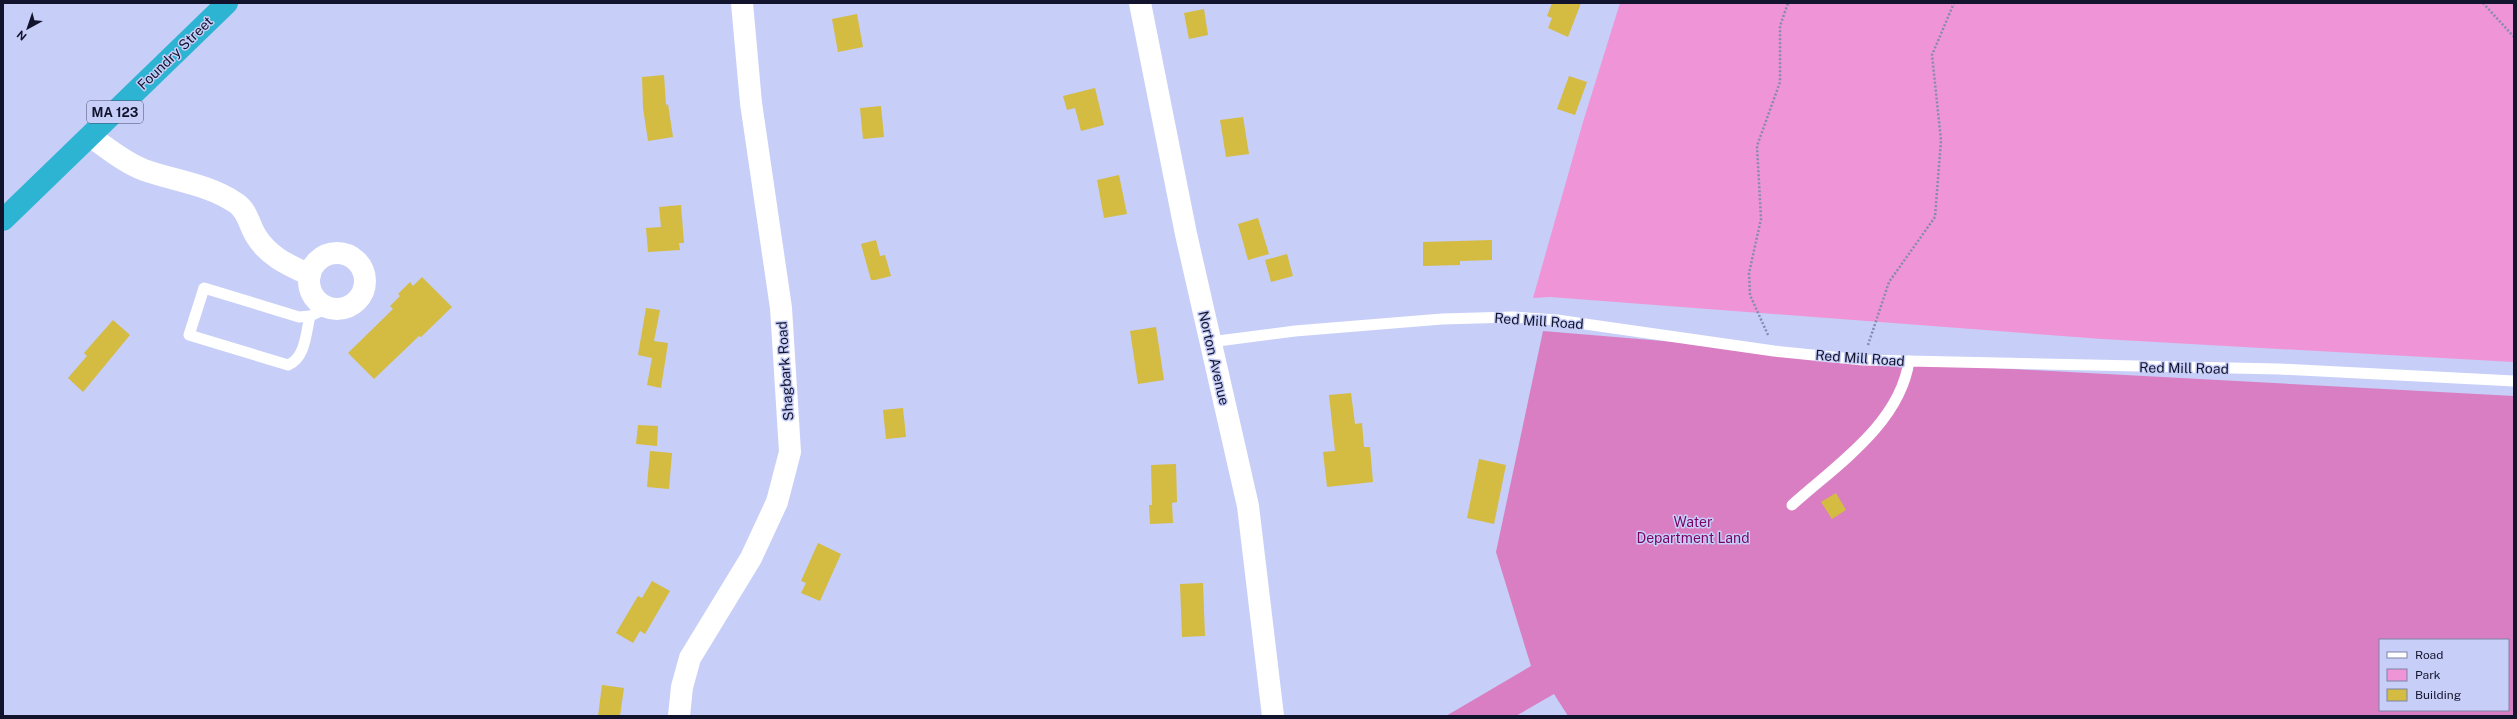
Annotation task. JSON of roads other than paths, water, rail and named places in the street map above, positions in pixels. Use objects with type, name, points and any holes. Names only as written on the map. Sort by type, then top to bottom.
[{"type":"highway","name":"Foundry Street","points":[[3,220],[227,3]]},
{"type":"street","name":"Shagbark Road","points":[[679,716],[682,688],[690,658],[752,558],[777,502],[790,452],[781,308],[751,103],[742,3]]},
{"type":"street","name":"Norton Avenue","points":[[1140,3],[1159,106],[1210,342],[1248,506],[1273,716]]},
{"type":"street","points":[[90,136],[143,170],[210,189],[236,203],[243,209],[256,236],[270,253],[281,262],[310,275]]},
{"type":"street","points":[[333,254],[348,255],[362,268],[365,277],[361,296],[346,308],[319,312],[309,283],[310,275],[320,259],[333,254]]},
{"type":"lane","points":[[204,288],[299,317],[319,312],[300,356],[294,363],[288,365],[189,335],[204,288]]},
{"type":"lane","name":"Red Mill Road","points":[[1210,342],[1296,331],[1442,319],[1513,317],[1600,325],[1774,351],[1862,360],[2279,369],[2514,381]]},
{"type":"lane","points":[[1792,505],[1864,440],[1883,419],[1905,380],[1909,361]]},
{"type":"park label","name":"Water Department Land","points":[[1693,530]]}]
